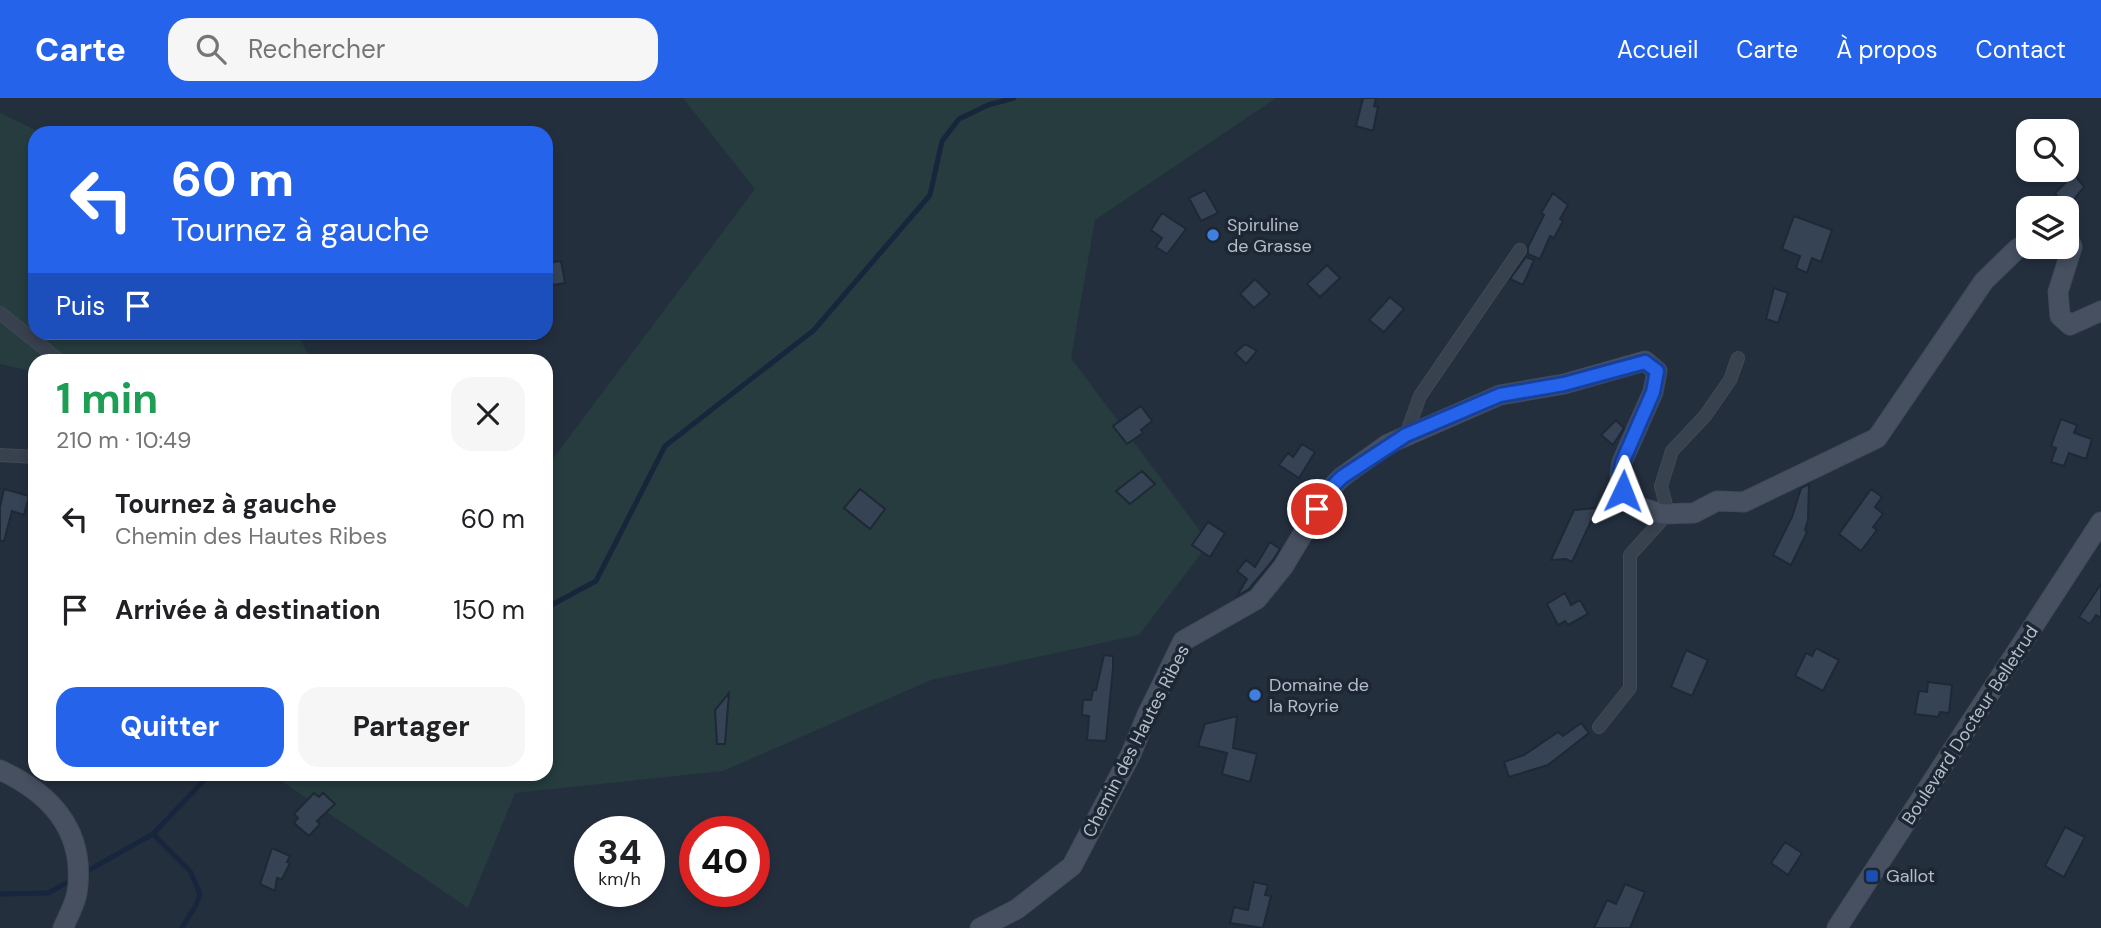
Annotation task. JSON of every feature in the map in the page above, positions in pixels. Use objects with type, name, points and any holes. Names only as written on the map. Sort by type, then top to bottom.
[{"type":"street","points":[[1406,435],[1420,396],[1520,250]]},
{"type":"street","name":"Chemin des Hautes Ribes","points":[[979,928],[1017,909],[1072,866],[1131,754],[1146,715],[1183,641],[1256,599],[1283,567],[1329,490],[1342,477],[1406,435],[1500,395],[1564,384],[1645,362],[1657,371],[1653,392],[1622,463],[1620,474],[1623,491],[1636,506],[1668,513],[1694,513],[1717,501],[1744,502],[1877,438],[1984,281],[2016,250]]},
{"type":"street","points":[[2068,259],[2058,292],[2060,316],[2070,325],[2101,311]]},
{"type":"street","points":[[0,313],[28,335]]},
{"type":"street","points":[[34,340],[51,354]]},
{"type":"street","points":[[1599,727],[1630,688],[1630,555],[1668,513],[1661,486],[1672,451],[1705,416],[1730,380],[1738,358]]},
{"type":"street","points":[[0,456],[28,457]]},
{"type":"street","name":"Boulevard Docteur Belletrud","points":[[1837,928],[2101,522]]},
{"type":"street","points":[[0,770],[45,795],[63,819],[72,837],[78,858],[77,895],[63,928]]},
{"type":"green space","points":[[683,98],[1276,98],[1095,220],[1071,358],[1209,543],[1139,635],[931,680],[723,771],[515,793],[468,908],[281,781],[553,781],[553,459],[755,189]]},
{"type":"green space","points":[[0,113],[28,126],[28,340],[301,340],[308,354],[28,354],[28,370],[0,364]]},
{"type":"building","points":[[1363,98],[1376,98],[1374,106],[1378,107],[1373,131],[1356,126]]},
{"type":"building","points":[[2079,180],[2084,187],[2077,196],[2057,196],[2055,193],[2066,182]]},
{"type":"building","points":[[1205,190],[1218,213],[1201,221],[1189,198]]},
{"type":"building","points":[[1553,193],[1568,205],[1560,219],[1563,221],[1554,238],[1550,236],[1540,259],[1528,254],[1528,247],[1544,215],[1541,213]]},
{"type":"building","points":[[1162,213],[1186,229],[1167,254],[1156,247],[1162,238],[1151,230]]},
{"type":"building","points":[[1794,216],[1832,230],[1821,262],[1812,258],[1807,273],[1796,268],[1800,256],[1782,249]]},
{"type":"building","points":[[1526,257],[1534,260],[1523,285],[1510,279]]},
{"type":"building","points":[[561,261],[565,283],[553,285],[553,262]]},
{"type":"building","points":[[1327,265],[1340,278],[1320,297],[1307,284]]},
{"type":"building","points":[[1255,279],[1270,294],[1254,308],[1240,294]]},
{"type":"building","points":[[1774,288],[1788,293],[1778,323],[1766,319]]},
{"type":"building","points":[[1390,297],[1404,309],[1384,332],[1369,320]]},
{"type":"building","points":[[1245,344],[1257,351],[1246,364],[1235,353]]},
{"type":"building","points":[[1141,406],[1152,421],[1141,430],[1143,433],[1127,444],[1113,426]]},
{"type":"building","points":[[2061,419],[2077,425],[2074,433],[2092,439],[2086,459],[2069,453],[2064,466],[2051,462],[2056,448],[2051,446]]},
{"type":"building","points":[[1616,420],[1624,428],[1613,445],[1601,435]]},
{"type":"building","points":[[1302,444],[1315,452],[1299,478],[1279,465],[1288,453],[1293,457]]},
{"type":"building","points":[[1142,471],[1155,484],[1130,504],[1116,491]]},
{"type":"building","points":[[1809,484],[1807,532],[1791,565],[1773,555],[1792,517],[1801,488]]},
{"type":"building","points":[[4,489],[28,496],[24,515],[12,511],[4,541],[0,541],[0,507]]},
{"type":"building","points":[[860,489],[885,509],[870,529],[844,508]]},
{"type":"building","points":[[1871,489],[1882,497],[1875,507],[1883,514],[1873,527],[1877,530],[1861,551],[1839,534]]},
{"type":"building","points":[[1597,508],[1572,562],[1566,559],[1551,560],[1574,510]]},
{"type":"building","points":[[1208,522],[1225,533],[1210,557],[1192,545]]},
{"type":"building","points":[[1270,542],[1280,549],[1249,589],[1237,596],[1247,579],[1237,571],[1246,560],[1255,567]]},
{"type":"building","points":[[2101,584],[2101,618],[2096,615],[2090,624],[2079,617]]},
{"type":"building","points":[[1565,593],[1571,605],[1580,600],[1588,614],[1568,625],[1565,621],[1558,625],[1547,604]]},
{"type":"building","points":[[1816,648],[1839,660],[1823,691],[1795,676],[1806,653],[1812,656]]},
{"type":"building","points":[[1686,650],[1708,660],[1692,696],[1671,687]]},
{"type":"building","points":[[1104,655],[1113,656],[1106,741],[1087,740],[1089,716],[1082,715],[1083,700],[1091,700],[1093,690],[1096,690]]},
{"type":"building","points":[[1928,682],[1952,685],[1949,713],[1940,712],[1938,717],[1915,714],[1919,691],[1927,692]]},
{"type":"building","points":[[729,693],[725,744],[717,744],[715,710]]},
{"type":"building","points":[[1237,716],[1233,748],[1257,754],[1250,782],[1222,774],[1227,753],[1198,746],[1205,724]]},
{"type":"building","points":[[1581,723],[1589,733],[1548,765],[1509,777],[1504,762],[1524,755],[1558,732],[1563,736]]},
{"type":"building","points":[[314,793],[319,797],[323,793],[335,804],[317,821],[320,824],[309,836],[294,823],[298,818],[294,814]]},
{"type":"building","points":[[2065,827],[2085,837],[2064,877],[2045,866]]},
{"type":"building","points":[[1785,842],[1802,853],[1788,875],[1771,863]]},
{"type":"building","points":[[272,848],[290,856],[287,862],[290,863],[282,879],[277,878],[275,891],[260,884]]},
{"type":"building","points":[[1254,882],[1268,885],[1265,895],[1271,896],[1263,928],[1230,923],[1234,907],[1248,910]]},
{"type":"building","points":[[1625,884],[1645,892],[1630,928],[1594,928],[1607,900],[1616,904]]},
{"type":"waterway","points":[[553,604],[596,581],[665,446],[814,330],[930,195],[942,141],[959,119],[988,105],[1014,98]]},
{"type":"waterway","points":[[82,874],[153,834],[203,781]]},
{"type":"waterway","points":[[153,834],[190,871],[200,894],[182,928]]},
{"type":"waterway","points":[[0,894],[48,893],[74,879]]},
{"type":"place","name":"Spiruline de Grasse","points":[[1213,235]]},
{"type":"place","name":"Domaine de la Royrie","points":[[1255,695]]},
{"type":"place","name":"Gallot","points":[[1872,876]]},
{"type":"route","points":[[1317,509],[1329,490],[1342,477],[1388,444],[1406,435],[1500,395],[1564,384],[1645,362],[1657,371],[1653,392],[1622,463],[1620,474],[1623,491]]}]
